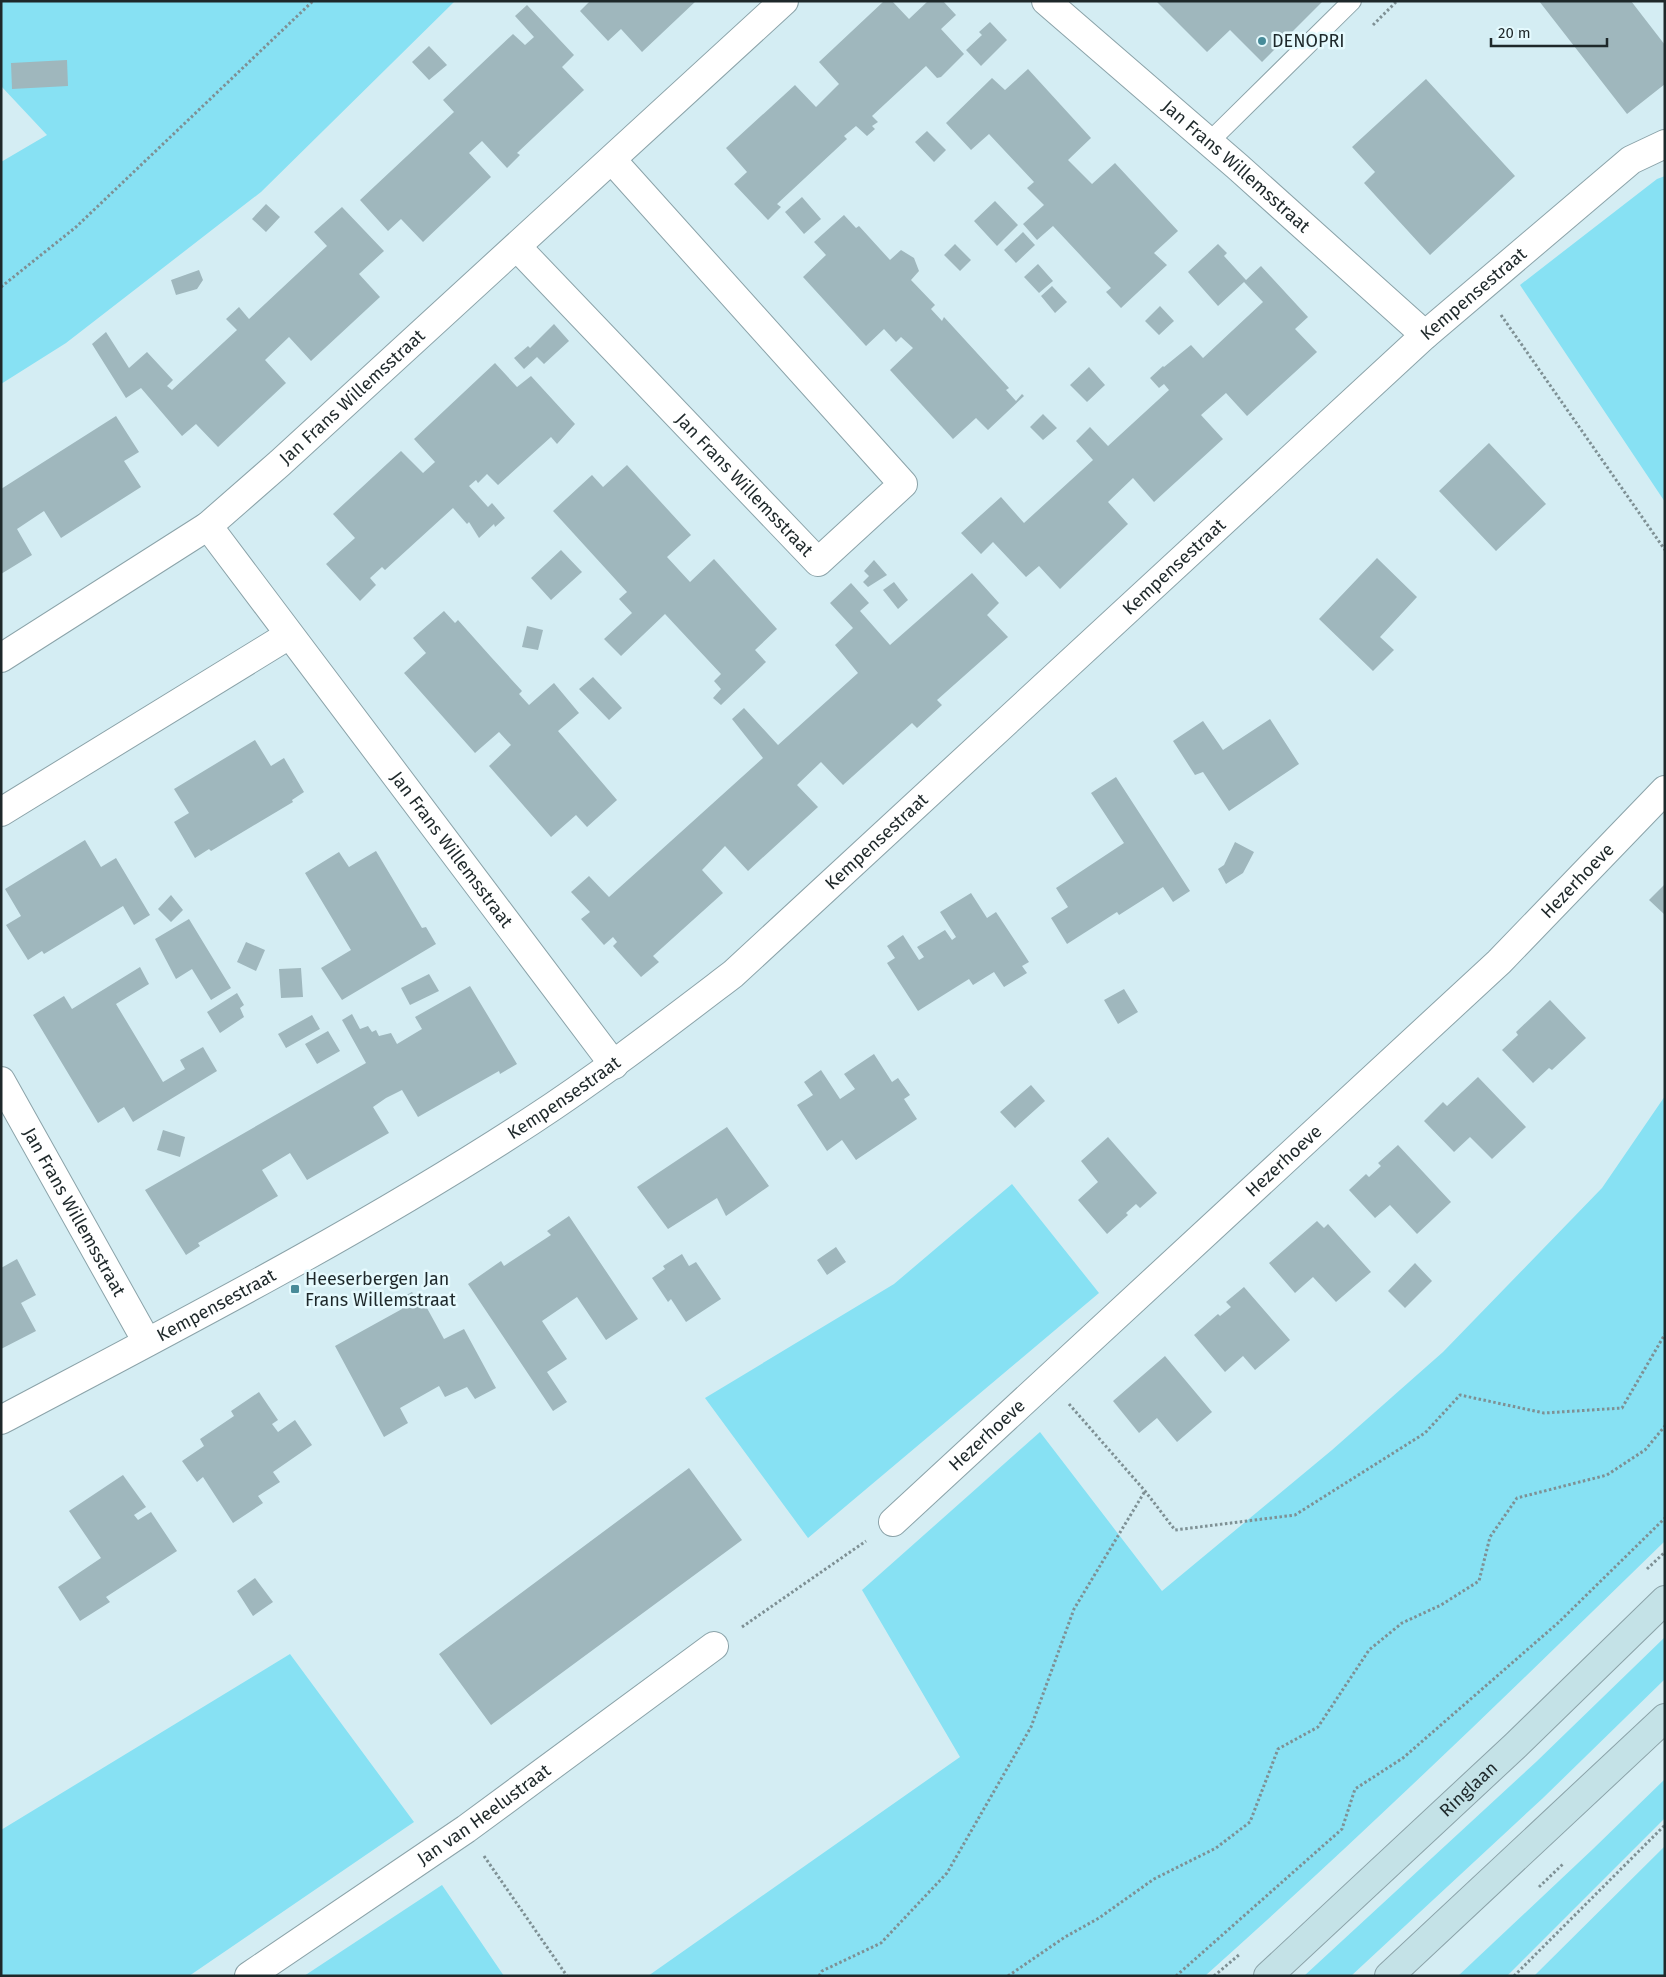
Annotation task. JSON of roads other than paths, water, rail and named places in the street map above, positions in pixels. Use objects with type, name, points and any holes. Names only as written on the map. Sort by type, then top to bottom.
[{"type":"main road","name":"Ringlaan","points":[[1268,1976],[1516,1745],[1665,1600]]},
{"type":"main road","points":[[1389,1976],[1665,1718]]},
{"type":"street","name":"Jan Frans Willemsstraat","points":[[1,658],[208,526],[517,247],[784,1]]},
{"type":"street","name":"Jan Frans Willemsstraat","points":[[1046,1],[1209,142],[1425,335]]},
{"type":"street","name":"Kempensestraat","points":[[1,1420],[323,1248],[522,1126],[614,1065],[733,974],[1425,335],[1479,287],[1631,160],[1665,144]]},
{"type":"street","name":"Jan Frans Willemsstraat","points":[[517,247],[818,562],[903,484],[612,160]]},
{"type":"street","name":"Jan Frans Willemsstraat","points":[[208,526],[614,1065]]},
{"type":"street","points":[[1,812],[289,635]]},
{"type":"street","name":"Hezerhoeve","points":[[893,1522],[1499,962],[1665,790]]},
{"type":"street","name":"Jan Frans Willemsstraat","points":[[1,1082],[147,1342]]},
{"type":"street","name":"Jan van Heelustraat","points":[[249,1976],[466,1829],[714,1646]]},
{"type":"lane","points":[[1209,142],[1352,1]]},
{"type":"place","name":"DENOPRI","points":[[1262,41]]},
{"type":"place","name":"Heeserbergen Jan Frans Willemstraat","points":[[295,1289]]}]
